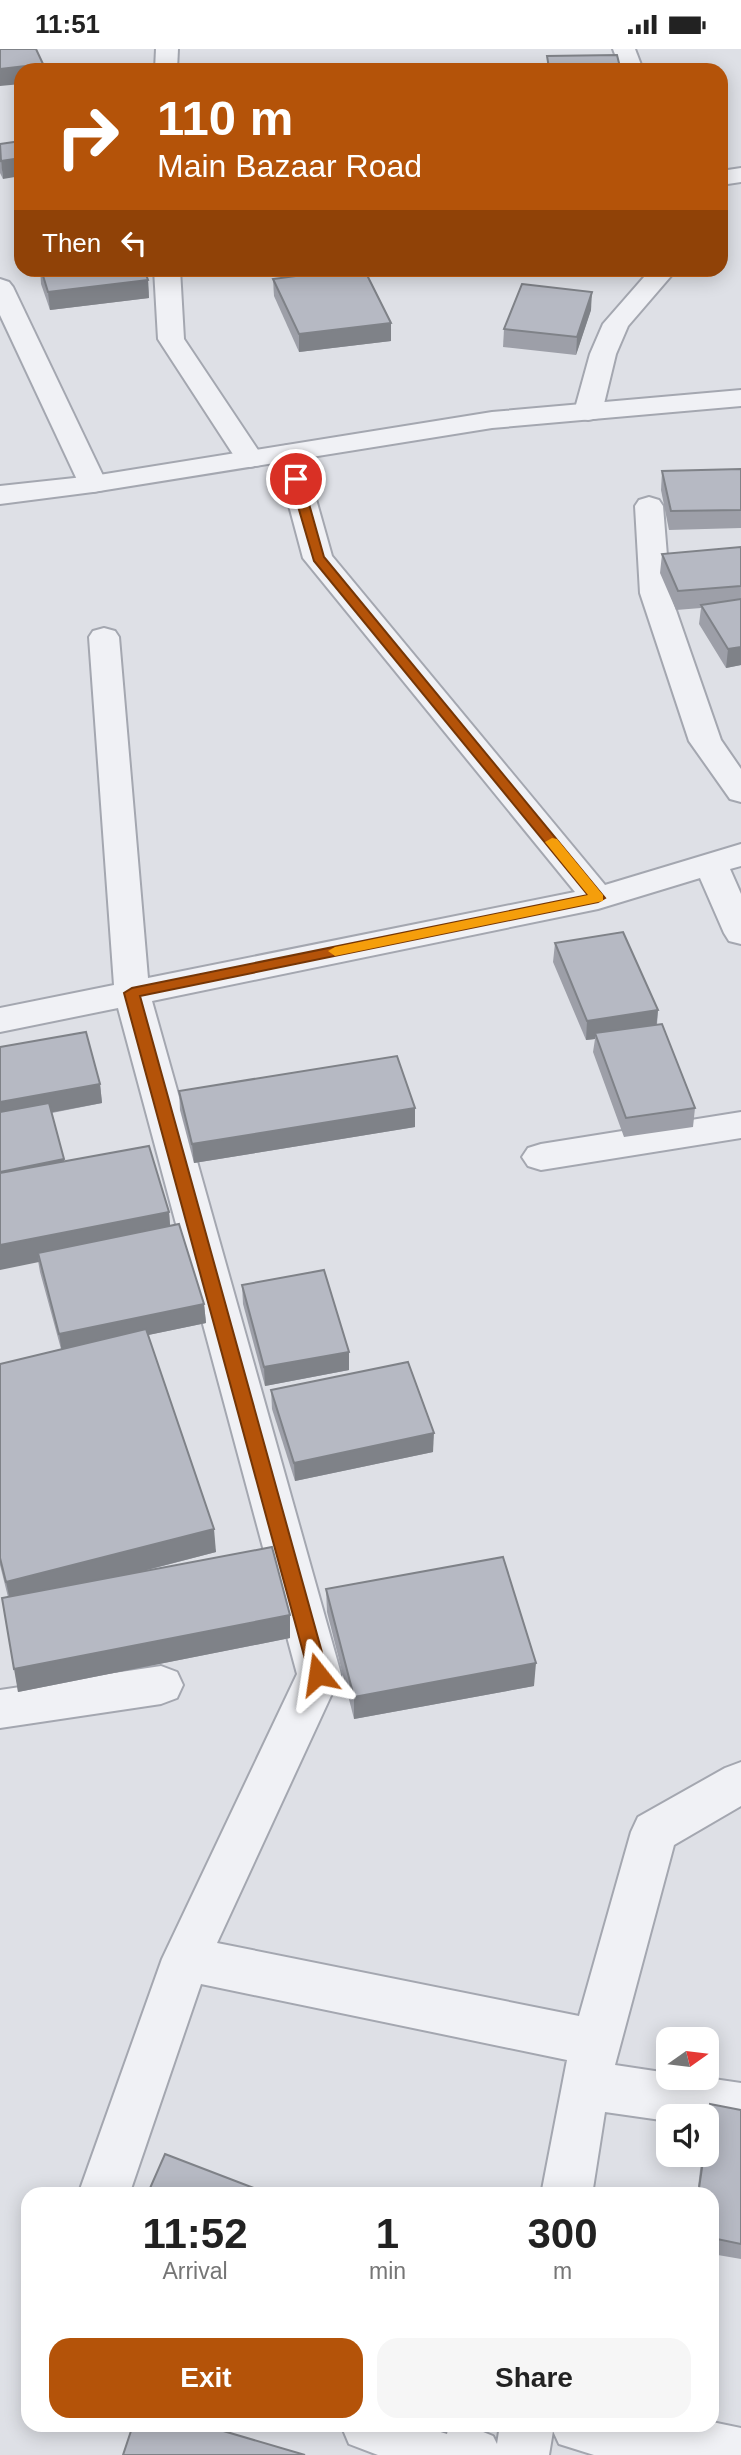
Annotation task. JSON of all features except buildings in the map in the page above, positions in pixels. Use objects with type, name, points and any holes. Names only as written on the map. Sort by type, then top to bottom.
[{"type":"street","points":[[167,277],[171,339],[250,459]]},
{"type":"street","points":[[588,412],[603,353],[615,324],[658,277]]},
{"type":"street","points":[[0,289],[93,484]]},
{"type":"street","points":[[0,495],[93,484],[492,421],[741,398]]},
{"type":"street","points":[[289,453],[318,558],[598,898]]},
{"type":"street","points":[[649,506],[655,593],[705,741],[741,792]]},
{"type":"street","points":[[104,637],[132,993],[318,1674],[186,1959],[106,2187]]},
{"type":"street","points":[[0,1020],[598,898],[726,860],[741,933]]},
{"type":"street","points":[[541,1157],[741,1125]]},
{"type":"street","points":[[0,1709],[161,1685]]},
{"type":"street","points":[[568,2187],[591,2064],[654,1832],[741,1782]]},
{"type":"street","points":[[186,1959],[591,2064],[741,2107]]},
{"type":"street","points":[[393,2432],[474,2455]]},
{"type":"street","points":[[522,2455],[526,2432]]},
{"type":"street","points":[[616,2432],[741,2455]]},
{"type":"slow traffic","points":[[335,951],[598,898],[552,842]]},
{"type":"route","points":[[296,479],[318,558],[598,898],[132,993],[318,1674]]}]
